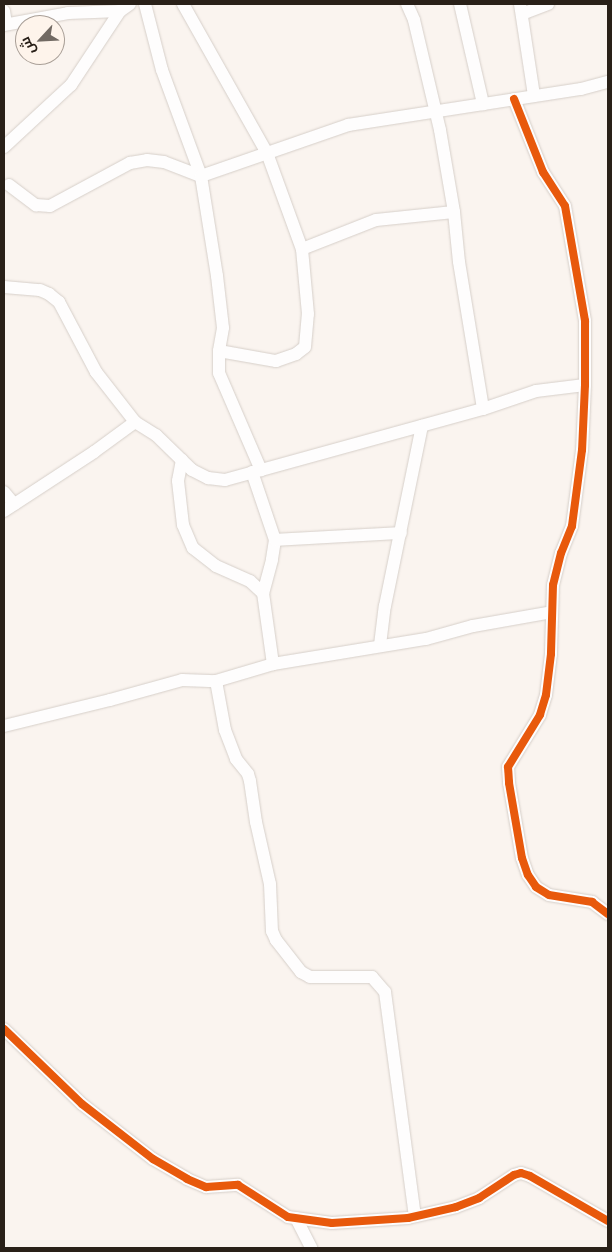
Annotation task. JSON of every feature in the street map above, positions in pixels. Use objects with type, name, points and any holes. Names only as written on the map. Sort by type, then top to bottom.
[{"type":"street","points":[[145,4],[162,70],[200,176],[218,276],[224,328],[219,351],[219,373],[257,471],[275,540],[263,593],[273,664]]},
{"type":"street","points":[[183,4],[266,153],[302,249],[308,314],[305,347],[296,354],[276,361],[219,351]]},
{"type":"street","points":[[407,4],[414,20],[443,147],[454,212],[459,262],[483,409]]},
{"type":"street","points":[[460,4],[484,104]]},
{"type":"street","points":[[534,96],[521,9],[548,4]]},
{"type":"street","points":[[4,10],[5,24],[68,13],[125,8]]},
{"type":"street","points":[[4,147],[71,85],[125,8]]},
{"type":"street","points":[[6,183],[36,205],[42,207],[50,206],[130,163],[147,160],[164,162],[200,176],[348,125],[534,96],[608,82]]},
{"type":"street","points":[[514,99],[543,172],[565,206],[585,321],[585,385],[582,450],[572,526],[561,553],[553,585],[551,654],[546,695],[540,716],[508,767],[522,858],[528,875],[536,887],[549,895],[592,902],[608,914]]},
{"type":"street","points":[[302,249],[376,220],[454,212]]},
{"type":"street","points":[[4,287],[40,290],[50,294],[59,302],[96,372],[135,422],[156,435],[192,470],[208,478],[225,480],[483,409],[536,391],[585,385]]},
{"type":"street","points":[[4,492],[9,507],[94,452],[135,422]]},
{"type":"street","points":[[380,646],[385,606],[422,426]]},
{"type":"street","points":[[182,460],[178,481],[183,525],[193,548],[216,566],[250,581],[263,593]]},
{"type":"street","points":[[275,540],[401,533]]},
{"type":"street","points":[[4,726],[182,680],[216,681],[273,664],[426,639],[473,626],[552,612]]},
{"type":"street","points":[[216,681],[225,730],[236,759],[248,774],[250,782],[256,822],[270,884],[272,931],[276,940],[301,972],[310,977],[372,977],[385,992],[415,1216]]},
{"type":"street","points":[[4,1029],[82,1104],[153,1158],[187,1179],[206,1187],[238,1185],[288,1217],[332,1223],[415,1216],[456,1207],[479,1198],[514,1175],[521,1173],[530,1176],[608,1222]]},
{"type":"street","points":[[296,1218],[312,1248]]},
{"type":"cycle path","points":[[514,99],[543,172],[565,206],[585,321],[585,385],[582,450],[572,526],[561,553],[553,585],[551,654],[546,695],[540,715],[508,767],[509,783],[522,858],[528,875],[536,887],[549,895],[592,902],[608,914]]},
{"type":"cycle path","points":[[4,1029],[82,1104],[153,1159],[187,1179],[206,1187],[238,1185],[288,1217],[332,1223],[408,1218],[456,1207],[479,1198],[514,1175],[521,1173],[530,1176],[608,1221]]}]
